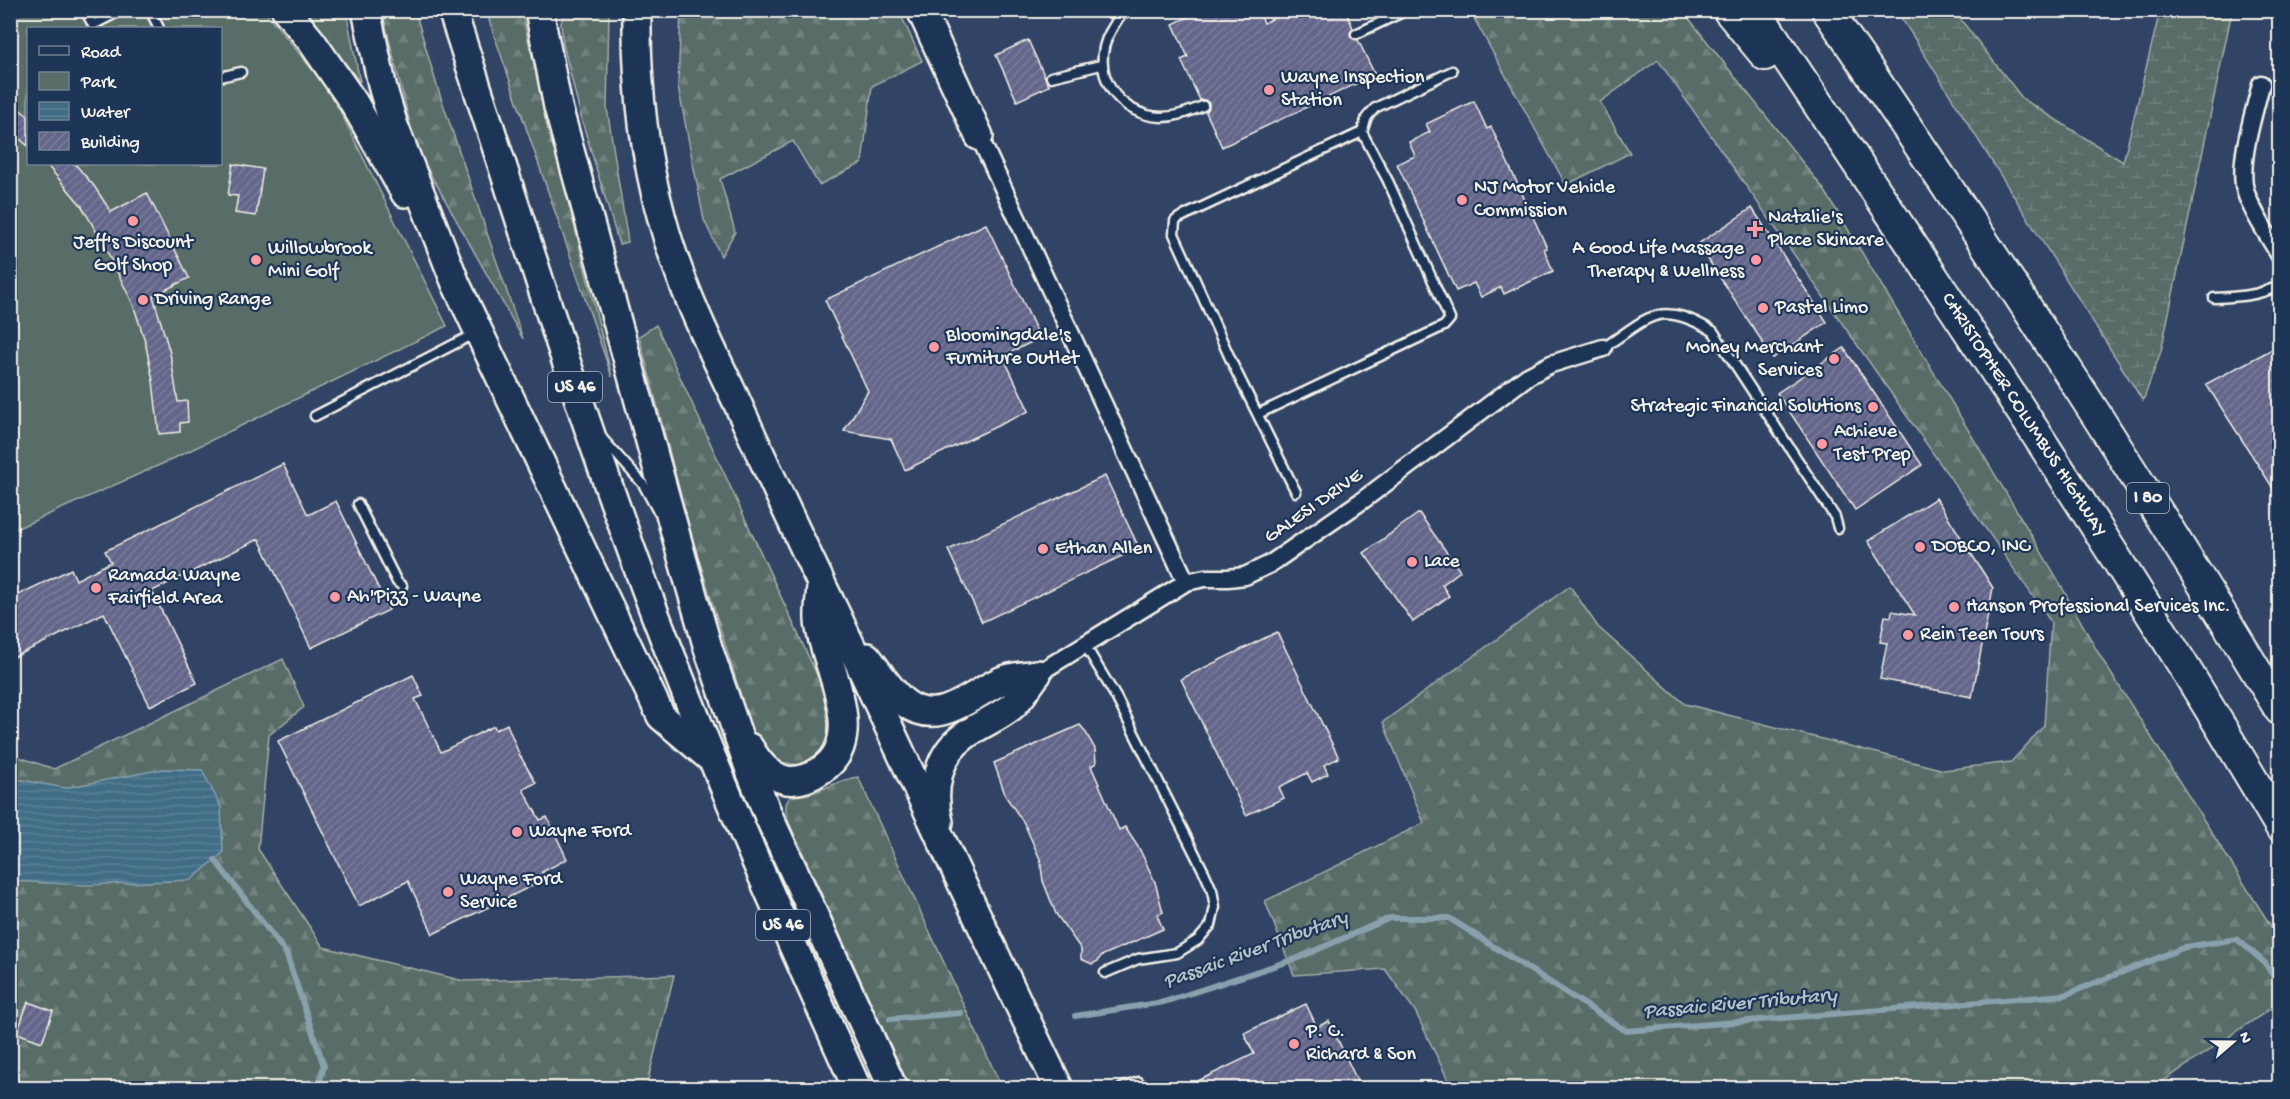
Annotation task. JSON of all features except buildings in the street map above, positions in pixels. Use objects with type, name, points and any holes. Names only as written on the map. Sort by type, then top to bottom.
[{"type":"highway","points":[[286,10],[312,42],[354,103],[456,285],[661,716],[712,760]]},
{"type":"highway","points":[[366,10],[380,78],[394,126],[456,285]]},
{"type":"highway","name":"US 46","points":[[452,10],[585,419],[656,616],[712,760],[799,963],[857,1089]]},
{"type":"highway","points":[[538,10],[558,107],[708,648],[768,817],[893,1089]]},
{"type":"highway","points":[[637,10],[639,81],[644,135],[651,178],[674,260],[710,345],[948,858],[1059,1089]]},
{"type":"highway","points":[[921,10],[979,135]]},
{"type":"highway","points":[[1728,10],[1760,52],[1802,81]]},
{"type":"highway","name":"CHRISTOPHER COLUMBUS HIGHWAY","points":[[1755,10],[2026,416],[2280,826]]},
{"type":"highway","name":"I 80","points":[[1827,10],[2044,333],[2280,710]]},
{"type":"highway","points":[[737,729],[760,765],[786,780],[801,779],[814,774],[826,767],[836,755],[842,741],[843,725],[836,685],[819,626],[821,584]]},
{"type":"highway","points":[[837,617],[894,692],[917,710],[930,713],[944,711],[1003,680],[1037,674]]},
{"type":"highway","points":[[948,858],[937,816],[935,797],[937,781],[946,756],[954,744],[964,736],[1012,706],[1037,674]]},
{"type":"street","points":[[2261,84],[2244,160],[2244,186],[2274,235],[2280,256]]},
{"type":"street","points":[[979,135],[1186,582]]},
{"type":"street","name":"GALESI DRIVE","points":[[1037,674],[1186,582],[1205,578],[1245,576],[1270,564],[1363,500],[1528,376],[1551,364],[1603,348]]},
{"type":"lane","points":[[85,10],[93,25],[122,10]]},
{"type":"lane","points":[[150,10],[158,27]]},
{"type":"lane","points":[[1126,10],[1119,15],[1102,46],[1101,64],[1107,82],[1119,100],[1132,109],[1148,115],[1164,117],[1182,114],[1203,106]]},
{"type":"lane","points":[[1356,34],[1407,10]]},
{"type":"lane","points":[[1051,77],[1101,64]]},
{"type":"lane","points":[[1258,414],[1444,326],[1450,319],[1388,181],[1362,132],[1367,117],[1375,108],[1452,71]]},
{"type":"lane","points":[[222,76],[241,72]]},
{"type":"lane","points":[[1296,492],[1174,234],[1175,221],[1362,132]]},
{"type":"lane","points":[[2214,298],[2249,296],[2280,285]]},
{"type":"lane","points":[[1603,348],[1654,315],[1672,313],[1692,319],[1713,331],[1834,517],[1838,528]]},
{"type":"lane","points":[[315,416],[479,331]]},
{"type":"lane","points":[[585,419],[643,484],[683,561]]},
{"type":"lane","points":[[358,504],[397,582],[402,586]]},
{"type":"lane","points":[[1085,645],[1116,697],[1200,864],[1212,890],[1215,907],[1210,925],[1191,946],[1168,956],[1138,959],[1105,973]]},
{"type":"lane","points":[[1122,1089],[1139,1082]]},
{"type":"green space","points":[[565,10],[609,11],[607,108],[628,242],[619,244],[582,121],[563,44],[561,23]]},
{"type":"green space","points":[[11,11],[265,11],[331,93],[447,326],[164,463],[11,531]]},
{"type":"green space","points":[[305,11],[346,11],[360,82]]},
{"type":"green space","points":[[382,11],[415,11],[437,86],[523,339],[416,148]]},
{"type":"green space","points":[[486,11],[521,11],[612,377],[489,20]]},
{"type":"green space","points":[[681,11],[899,11],[922,61],[872,86],[862,163],[819,185],[793,141],[720,179],[735,232],[721,256],[704,220],[678,86]]},
{"type":"green space","points":[[1470,11],[1683,11],[1825,191],[2054,573],[2100,656],[2279,939],[2279,1003],[2153,1088],[1448,1088],[1451,1086],[1415,1011],[1385,969],[1294,975],[1265,901],[1424,823],[1383,722],[1570,586],[1598,627],[1685,704],[1944,770],[2011,762],[2044,726],[2051,622],[1658,60],[1600,102],[1630,153],[1566,185]]},
{"type":"green space","points":[[1897,11],[1954,11],[2023,99],[2123,162],[2160,11],[2232,11],[2161,351],[2143,401]]},
{"type":"green space","points":[[656,325],[833,710],[835,731],[822,755],[798,765],[775,761],[753,735],[691,534],[639,336]]},
{"type":"green space","points":[[283,659],[304,707],[269,735],[258,849],[323,947],[464,981],[674,975],[646,1088],[11,1088],[10,754],[54,769]]},
{"type":"green space","points":[[858,777],[1002,1088],[910,1088],[786,812],[787,803],[792,796],[809,794]]},
{"type":"water","points":[[163,769],[202,770],[221,807],[223,853],[191,880],[86,885],[11,881],[11,778],[65,788]]},
{"type":"waterway","name":"Passaic River Tributary","points":[[215,860],[286,953],[324,1066],[318,1088]]},
{"type":"waterway","name":"Passaic River Tributary","points":[[1075,1016],[1164,1002],[1298,958],[1390,918],[1449,918],[1626,1031],[2065,995],[2185,947],[2237,939],[2265,963],[2280,987]]},
{"type":"waterway","name":"Passaic River Tributary","points":[[890,1019],[961,1013]]},
{"type":"place","name":"Wayne Inspection Station","points":[[1269,90]]},
{"type":"place","name":"NJ Motor Vehicle Commission","points":[[1462,200]]},
{"type":"place","name":"Jeff's Discount Golf Shop","points":[[133,221]]},
{"type":"place","name":"Natalie's Place Skincare","points":[[1755,229]]},
{"type":"place","name":"Willowbrook Mini Golf","points":[[256,260]]},
{"type":"place","name":"A Good Life Massage Therapy & Wellness","points":[[1756,260]]},
{"type":"place","name":"Driving Range","points":[[143,300]]},
{"type":"place","name":"Pastel Limo","points":[[1763,308]]},
{"type":"place","name":"Bloomingdale's Furniture Outlet","points":[[934,347]]},
{"type":"place","name":"Money Merchant Services","points":[[1834,359]]},
{"type":"place","name":"Strategic Financial Solutions","points":[[1873,407]]},
{"type":"place","name":"Achieve Test Prep","points":[[1822,444]]},
{"type":"place","name":"DOBCO, INC","points":[[1920,547]]},
{"type":"place","name":"Ethan Allen","points":[[1043,549]]},
{"type":"place","name":"Lace","points":[[1412,562]]},
{"type":"place","name":"Ramada Wayne Fairfield Area","points":[[96,588]]},
{"type":"place","name":"Ah'Pizz - Wayne","points":[[335,597]]},
{"type":"place","name":"Hanson Professional Services Inc.","points":[[1954,607]]},
{"type":"place","name":"Rein Teen Tours","points":[[1908,635]]},
{"type":"place","name":"Wayne Ford","points":[[517,832]]},
{"type":"place","name":"Wayne Ford Service","points":[[448,892]]},
{"type":"place","name":"P. C. Richard & Son","points":[[1294,1044]]}]
